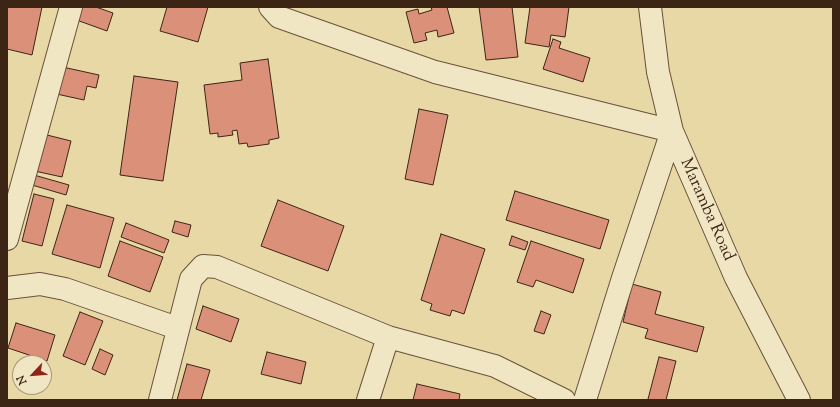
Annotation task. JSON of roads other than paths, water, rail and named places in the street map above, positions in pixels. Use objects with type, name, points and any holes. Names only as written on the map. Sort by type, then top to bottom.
[{"type":"street","points":[[7,239],[72,7]]},
{"type":"street","points":[[270,7],[279,17],[435,72],[672,131],[622,278],[585,400]]},
{"type":"street","name":"Maramba Road","points":[[650,7],[658,72],[672,131],[736,278],[799,400]]},
{"type":"street","points":[[160,400],[177,328],[191,279],[203,266],[217,267],[388,337],[495,366],[564,400]]},
{"type":"street","points":[[7,288],[18,285],[40,284],[65,288],[177,328]]},
{"type":"street","points":[[368,400],[388,337]]}]
